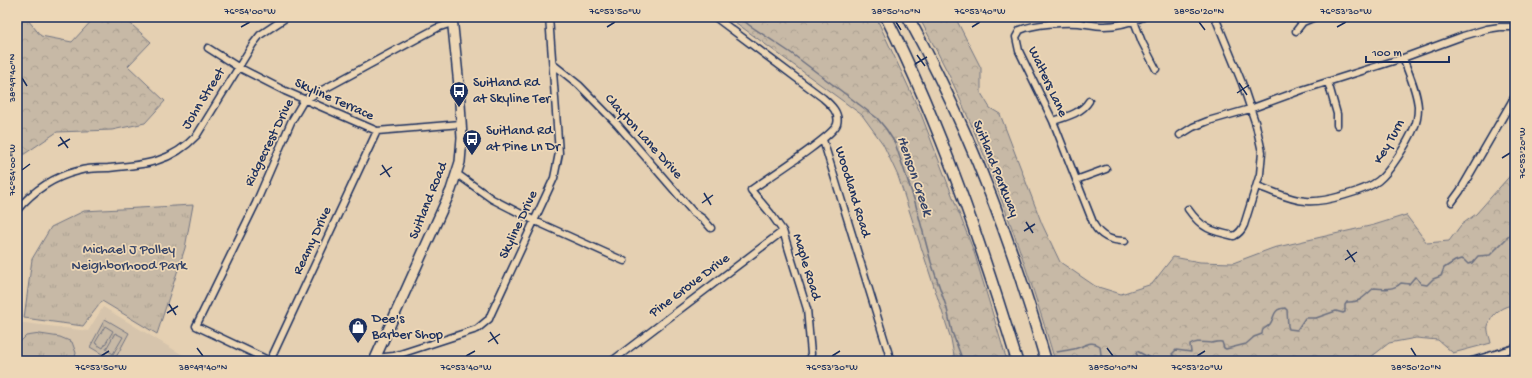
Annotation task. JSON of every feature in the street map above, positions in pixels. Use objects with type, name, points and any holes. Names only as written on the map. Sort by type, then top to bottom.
[{"type":"highway","points":[[886,17],[921,93],[944,149],[979,246],[1017,361]]},
{"type":"highway","name":"Suitland Parkway","points":[[908,17],[954,106],[991,192],[1020,275],[1046,361]]},
{"type":"main road","name":"Suitland Road","points":[[374,360],[457,174],[461,152],[461,124],[452,20]]},
{"type":"street","name":"John Street","points":[[17,210],[36,191],[49,182],[67,174],[85,170],[152,163],[179,151],[197,135],[238,67],[260,35],[287,17]]},
{"type":"street","name":"Skyline Drive","points":[[374,360],[394,356],[477,329],[489,319],[554,178],[559,153],[554,65],[549,17]]},
{"type":"street","name":"Woodland Road","points":[[715,17],[829,103],[835,112],[838,119],[836,126],[823,140],[891,361]]},
{"type":"street","name":"Walters Lane","points":[[1125,241],[1108,238],[1098,231],[1089,216],[1053,121],[1019,51],[1016,37],[1018,33],[1025,28],[1062,23],[1104,26],[1134,21],[1143,17]]},
{"type":"street","points":[[1188,209],[1196,220],[1208,230],[1234,236],[1242,230],[1257,186],[1261,169],[1262,152],[1256,124],[1236,65],[1215,17]]},
{"type":"street","points":[[1296,31],[1303,22],[1315,17]]},
{"type":"street","name":"Ridgecrest Drive","points":[[270,361],[196,326],[256,202],[288,129],[304,100],[452,20]]},
{"type":"street","points":[[1134,21],[1142,42],[1156,69]]},
{"type":"street","points":[[1180,135],[1193,126],[1208,120],[1250,109],[1487,29],[1515,27]]},
{"type":"street","name":"Skyline Terrace","points":[[208,48],[238,67],[304,100],[377,132],[461,124]]},
{"type":"street","name":"Key Turn","points":[[1257,186],[1308,202],[1356,191],[1380,180],[1408,140],[1417,119],[1416,96],[1403,58]]},
{"type":"street","name":"Clayton Lane Drive","points":[[554,65],[579,85],[616,124],[693,212],[703,219],[711,228]]},
{"type":"street","points":[[1328,82],[1337,114],[1337,125]]},
{"type":"street","points":[[1452,202],[1460,191],[1515,96]]},
{"type":"street","points":[[1053,121],[1082,110],[1090,101]]},
{"type":"street","name":"Reamy Drive","points":[[270,361],[377,132]]},
{"type":"street","name":"Maple Road","points":[[808,361],[811,354],[811,348],[807,309],[783,231],[771,214],[750,190],[823,140]]},
{"type":"street","points":[[1076,180],[1106,169]]},
{"type":"street","points":[[457,174],[492,199],[534,221],[624,261]]},
{"type":"street","name":"Pine Grove Drive","points":[[612,361],[783,231]]},
{"type":"street","points":[[1472,361],[1515,348]]},
{"type":"shaded area","points":[[103,307],[195,361],[17,361],[17,322],[88,331]]},
{"type":"green space","points":[[17,17],[29,17],[28,20],[41,36],[72,42],[95,17],[123,17],[151,42],[128,66],[165,101],[145,123],[112,130],[57,132],[17,159]]},
{"type":"green space","points":[[728,17],[876,17],[921,114],[974,252],[1007,361],[955,361],[951,339],[898,176],[883,144],[862,115]]},
{"type":"green space","points":[[919,17],[955,17],[981,68],[981,93],[990,108],[1000,114],[1042,224],[1060,262],[1095,286],[1121,294],[1152,284],[1173,257],[1200,262],[1233,263],[1273,248],[1374,225],[1406,215],[1427,243],[1449,241],[1461,225],[1476,214],[1515,170],[1515,305],[1502,308],[1492,318],[1488,326],[1491,343],[1453,353],[1438,340],[1416,338],[1389,343],[1366,361],[1055,361],[1034,292],[985,156],[943,62]]},
{"type":"green space","name":"Michael J Polley Neighborhood Park","points":[[193,205],[185,248],[157,334],[102,301],[83,326],[24,318],[32,259],[51,227],[84,211]]},
{"type":"green space","points":[[105,319],[129,333],[114,361],[90,347]]},
{"type":"green space","points":[[105,326],[113,331],[103,348],[95,343]]},
{"type":"green space","points":[[115,333],[123,337],[113,354],[106,349]]},
{"type":"green space","points":[[40,334],[60,337],[72,342],[76,353],[74,361],[17,361],[18,344],[26,336]]},
{"type":"waterway","name":"Henson Creek","points":[[739,17],[791,53],[877,118],[886,129],[895,143],[915,202],[931,262],[947,309],[952,332],[963,361]]},
{"type":"waterway","points":[[1177,361],[1172,354],[1176,350],[1191,352],[1190,345],[1195,343],[1222,342],[1224,348],[1226,349],[1246,344],[1254,337],[1262,334],[1263,329],[1269,326],[1274,314],[1281,309],[1285,308],[1287,310],[1289,329],[1297,330],[1305,318],[1316,318],[1336,311],[1343,313],[1345,312],[1345,305],[1347,302],[1359,300],[1374,288],[1381,289],[1395,287],[1401,283],[1409,284],[1416,277],[1421,284],[1427,285],[1433,279],[1441,276],[1444,268],[1455,261],[1461,259],[1468,264],[1472,263],[1478,256],[1490,255],[1515,230]]},
{"type":"waterway","points":[[1057,352],[1074,349],[1093,343],[1100,346],[1101,355],[1103,358],[1119,359],[1124,361]]},
{"type":"waterway","points":[[1140,361],[1136,353],[1137,351],[1155,361]]},
{"type":"waterway","points":[[1032,361],[1039,359]]},
{"type":"place","name":"Suitland Rd at Skyline Ter","points":[[459,108]]},
{"type":"place","name":"Suitland Rd at Pine Ln Dr","points":[[472,156]]},
{"type":"place","name":"Dee's Barber Shop","points":[[358,344]]}]
